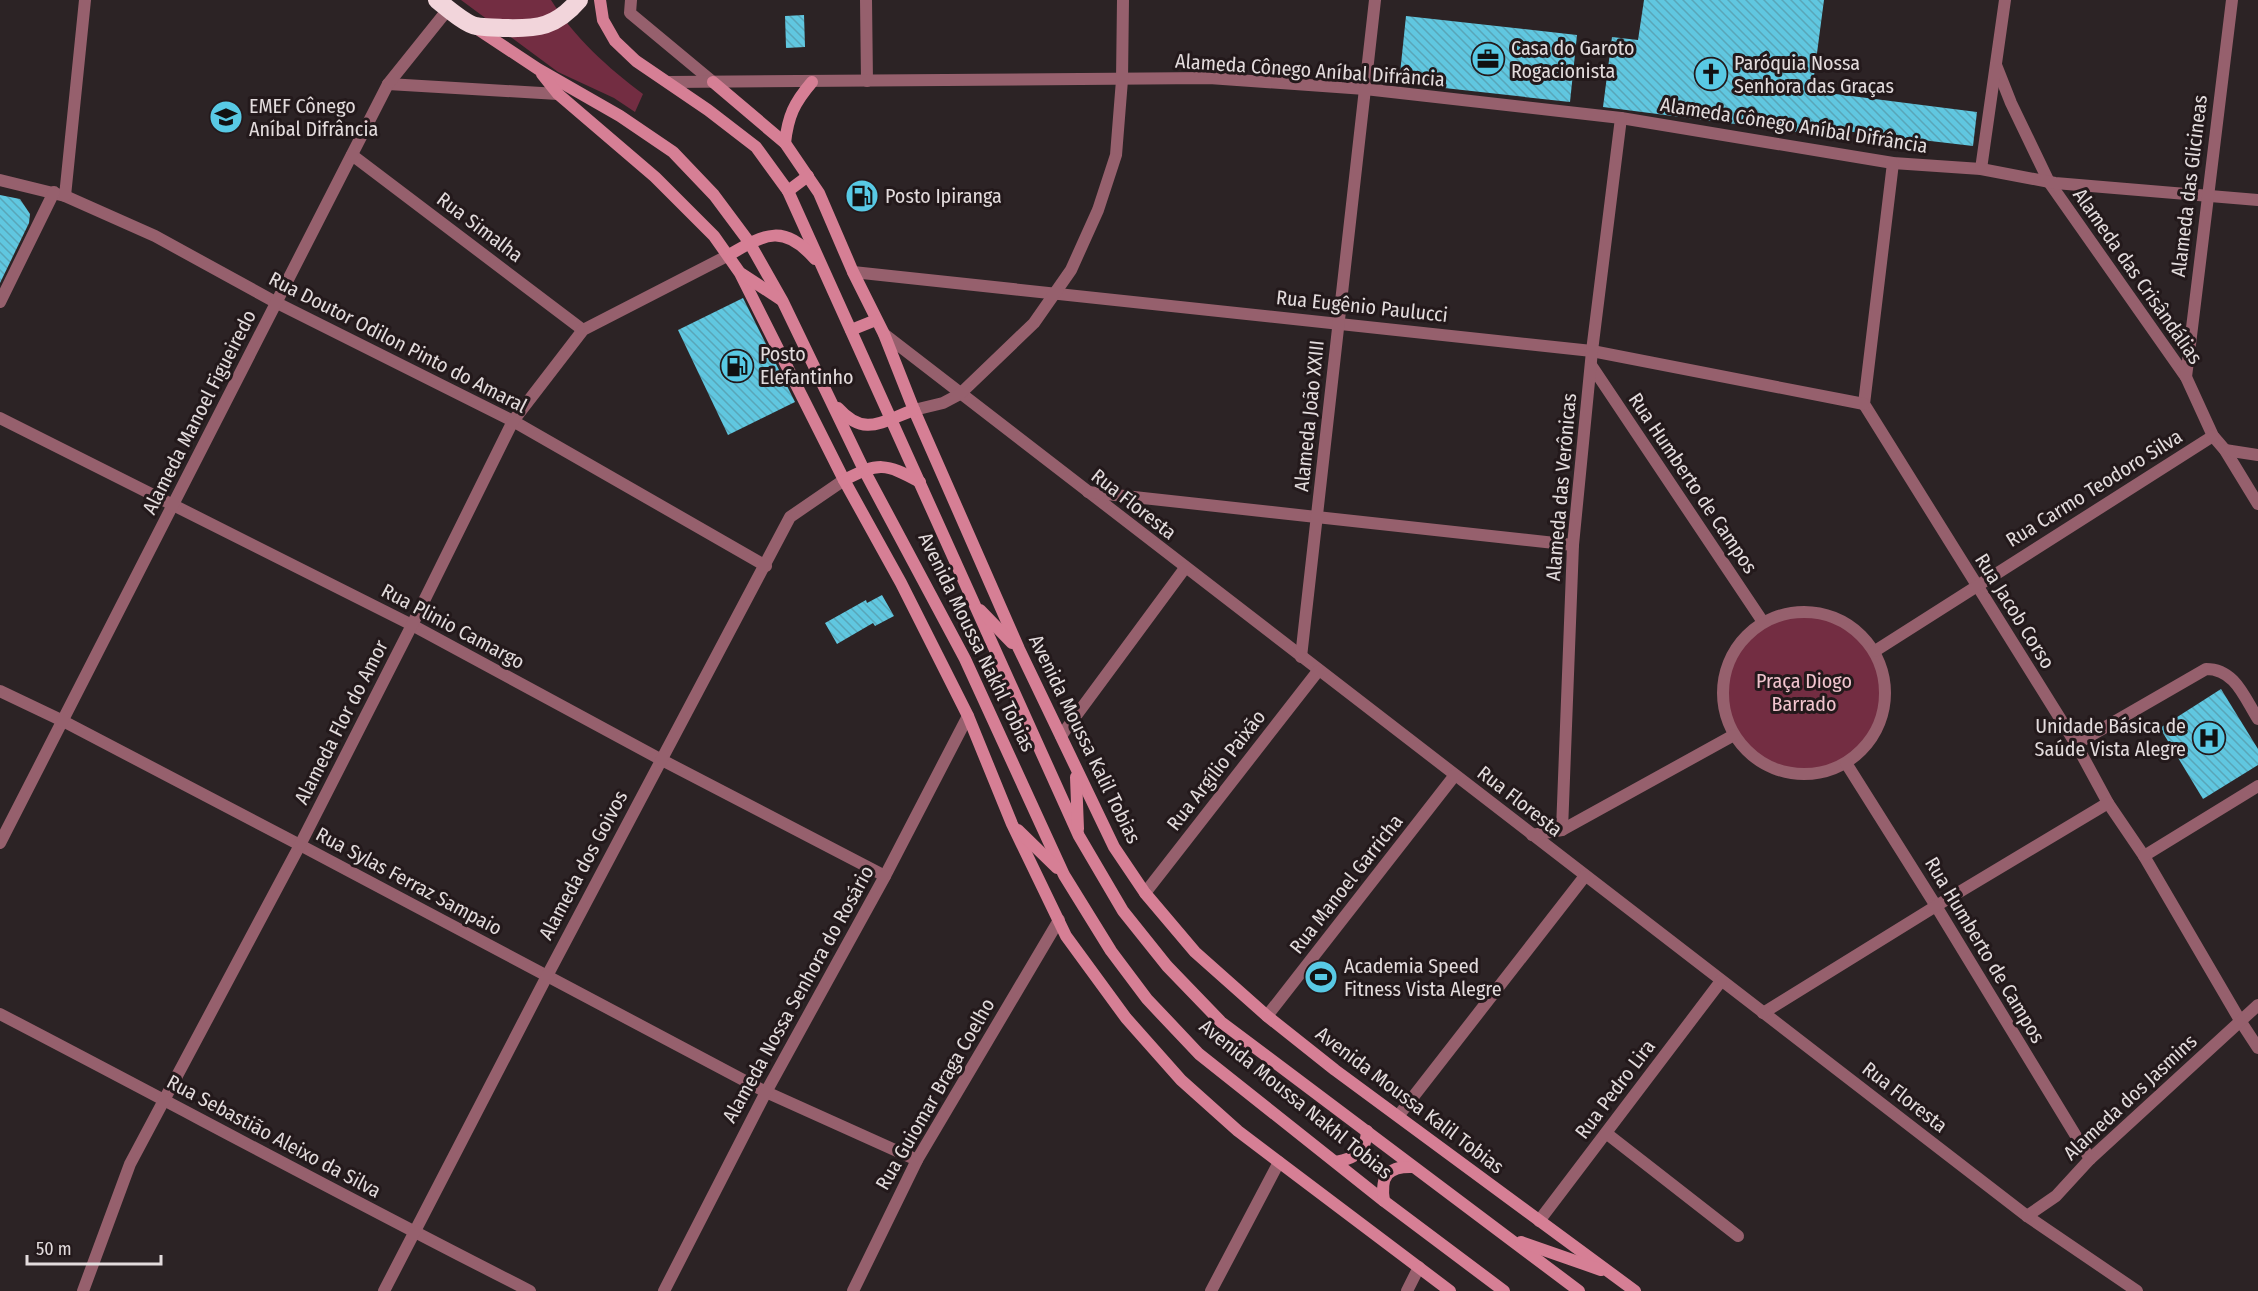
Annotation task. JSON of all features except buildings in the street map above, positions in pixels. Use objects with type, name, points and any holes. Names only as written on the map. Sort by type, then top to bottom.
[{"type":"highway","points":[[474,26],[544,27],[571,9],[579,0]]},
{"type":"highway","name":"Avenida Moussa Nakhl Tobias","points":[[441,3],[474,26]]},
{"type":"main road","points":[[432,0],[441,3]]},
{"type":"main road","name":"Avenida Moussa Nakhl Tobias","points":[[600,0],[603,20],[615,41],[636,60],[756,147],[788,191],[1079,836],[1123,911],[1167,966],[1221,1022],[1580,1291]]},
{"type":"main road","name":"Avenida Moussa Nakhl Tobias","points":[[474,26],[538,69],[620,116],[674,152],[714,195],[749,242],[783,302],[864,470],[964,659],[1064,875],[1111,951],[1147,999],[1199,1054],[1384,1201],[1504,1291]]},
{"type":"main road","points":[[538,69],[558,94],[655,177],[714,236],[729,255],[844,480],[901,583],[968,717],[1012,824],[1066,936],[1126,1018],[1181,1080],[1238,1131],[1450,1291]]},
{"type":"main road","name":"Avenida Moussa Kalil Tobias","points":[[713,82],[785,143],[819,193],[853,272],[884,334],[914,410],[1018,649],[1114,847],[1145,893],[1195,952],[1267,1016],[1335,1070],[1635,1291]]},
{"type":"main road","points":[[785,143],[787,125],[792,112],[798,99],[812,82]]},
{"type":"main road","points":[[788,191],[808,176]]},
{"type":"main road","points":[[729,255],[749,242],[783,234],[801,243],[824,269]]},
{"type":"main road","points":[[740,273],[783,302]]},
{"type":"main road","points":[[851,330],[876,320]]},
{"type":"main road","points":[[827,396],[850,422],[881,424],[914,410]]},
{"type":"main road","points":[[844,480],[864,470],[886,465],[920,482]]},
{"type":"main road","points":[[901,583],[904,544]]},
{"type":"main road","points":[[973,602],[1018,649]]},
{"type":"main road","points":[[1076,772],[1079,836]]},
{"type":"main road","points":[[1012,824],[1064,875]]},
{"type":"main road","points":[[1336,1162],[1353,1158],[1362,1151],[1367,1141],[1367,1131]]},
{"type":"main road","points":[[1384,1201],[1382,1188],[1384,1179],[1390,1172],[1400,1167],[1413,1167]]},
{"type":"main road","points":[[1510,1238],[1616,1276]]},
{"type":"street","points":[[0,302],[60,194],[85,0]]},
{"type":"street","points":[[631,0],[630,13],[713,82]]},
{"type":"street","points":[[866,0],[867,81]]},
{"type":"street","points":[[914,410],[943,403],[960,394],[1034,322],[1071,270],[1098,210],[1116,155],[1122,80],[1123,0]]},
{"type":"street","name":"Alameda João XXIII","points":[[1301,657],[1375,0]]},
{"type":"street","points":[[1981,169],[2005,0]]},
{"type":"street","name":"Alameda das Glicineas","points":[[2186,376],[2232,0]]},
{"type":"street","name":"Alameda Manoel Figueiredo","points":[[0,843],[388,84],[441,3]]},
{"type":"street","name":"Alameda das Crisândálias","points":[[1996,65],[2011,104],[2049,182],[2186,376],[2213,436],[2225,450],[2258,504]]},
{"type":"street","name":"Alameda Cônego Aníbal Difrância","points":[[669,82],[1209,78],[1365,89],[1621,118],[1893,162],[1981,169],[2049,182],[2258,200]]},
{"type":"street","points":[[388,84],[558,94]]},
{"type":"street","name":"Alameda das Verônicas","points":[[1562,830],[1572,545],[1592,351],[1621,118]]},
{"type":"street","name":"Rua Simalha","points":[[352,155],[583,330]]},
{"type":"street","points":[[1864,404],[1893,162]]},
{"type":"street","name":"Rua Doutor Odilon Pinto do Amaral","points":[[0,180],[60,194],[155,236],[277,303],[513,420],[766,566]]},
{"type":"street","name":"Alameda Flor do Amor","points":[[83,1291],[130,1164],[300,845],[412,626],[513,420],[583,330],[729,255]]},
{"type":"street","name":"Rua Eugênio Paulucci","points":[[853,272],[1592,351],[1864,404]]},
{"type":"street","name":"Rua Floresta","points":[[884,334],[2027,1216],[2137,1291]]},
{"type":"street","name":"Rua Humberto de Campos","points":[[1591,365],[1763,622]]},
{"type":"street","name":"Rua Jacob Corso","points":[[1864,404],[2076,744],[2108,803],[2144,856],[2258,1048]]},
{"type":"street","name":"Rua Plinio Camargo","points":[[0,417],[412,626],[885,876]]},
{"type":"street","name":"Rua Carmo Teodoro Silva","points":[[1875,651],[2213,436]]},
{"type":"street","points":[[2225,450],[2258,455]]},
{"type":"street","name":"Alameda dos Goivos","points":[[384,1291],[660,759],[766,566],[790,517],[844,480]]},
{"type":"street","points":[[1086,492],[1572,545]]},
{"type":"street","points":[[1061,736],[1185,568]]},
{"type":"street","points":[[1812,611],[1829,615],[1859,631],[1875,651],[1884,675],[1886,700],[1879,725],[1866,747],[1846,763],[1822,773],[1797,774],[1772,768],[1750,755],[1734,735],[1724,711],[1723,686],[1729,661],[1743,639],[1763,622],[1786,613],[1812,611]]},
{"type":"street","points":[[2076,744],[2206,669],[2219,669],[2232,678],[2258,719]]},
{"type":"street","name":"Rua Argílio Paixão","points":[[1145,893],[1318,670]]},
{"type":"street","name":"Rua Sylas Ferraz Sampaio","points":[[0,691],[63,721],[300,845],[766,1092],[917,1160]]},
{"type":"street","name":"Alameda Nossa Senhora do Rosário","points":[[664,1291],[766,1092],[885,876],[968,717]]},
{"type":"street","points":[[1532,835],[1562,830],[1734,735]]},
{"type":"street","name":"Rua Humberto de Campos","points":[[1846,763],[2090,1159]]},
{"type":"street","name":"Rua Manoel Garricha","points":[[1267,1016],[1455,775]]},
{"type":"street","points":[[2144,856],[2258,786]]},
{"type":"street","points":[[1763,1013],[2108,803]]},
{"type":"street","points":[[1398,1115],[1585,876]]},
{"type":"street","name":"Rua Guiomar Braga Coelho","points":[[853,1291],[917,1160],[1059,920]]},
{"type":"street","name":"Rua Pedro Lira","points":[[1539,1221],[1721,981]]},
{"type":"street","name":"Alameda dos Jasmins","points":[[2027,1216],[2055,1196],[2090,1159],[2258,1005]]},
{"type":"street","name":"Rua Sebastião Aleixo da Silva","points":[[0,1014],[530,1291]]},
{"type":"street","points":[[1606,1133],[1738,1236]]},
{"type":"street","points":[[1211,1291],[1279,1162]]},
{"type":"street","points":[[1407,1291],[1419,1267]]},
{"type":"green space","points":[[461,0],[551,0],[570,27],[592,51],[643,94],[635,112],[614,98],[558,72]]},
{"type":"green space","name":"Praça Diogo Barrado","points":[[1804,615],[1834,621],[1859,638],[1876,663],[1882,693],[1876,723],[1859,748],[1834,765],[1804,771],[1774,765],[1749,748],[1732,723],[1726,693],[1732,663],[1749,638],[1774,621]]},
{"type":"place","name":"Casa do Garoto Rogacionista","points":[[1488,59]]},
{"type":"place","name":"Paróquia Nossa Senhora das Graças","points":[[1711,74]]},
{"type":"place","name":"EMEF Cônego Aníbal Difrância","points":[[226,117]]},
{"type":"place","name":"Posto Ipiranga","points":[[862,196]]},
{"type":"place","name":"Posto Elefantinho","points":[[737,366]]},
{"type":"place","name":"Unidade Básica de Saúde Vista Alegre","points":[[2209,738]]},
{"type":"place","name":"Academia Speed Fitness Vista Alegre","points":[[1321,977]]}]
